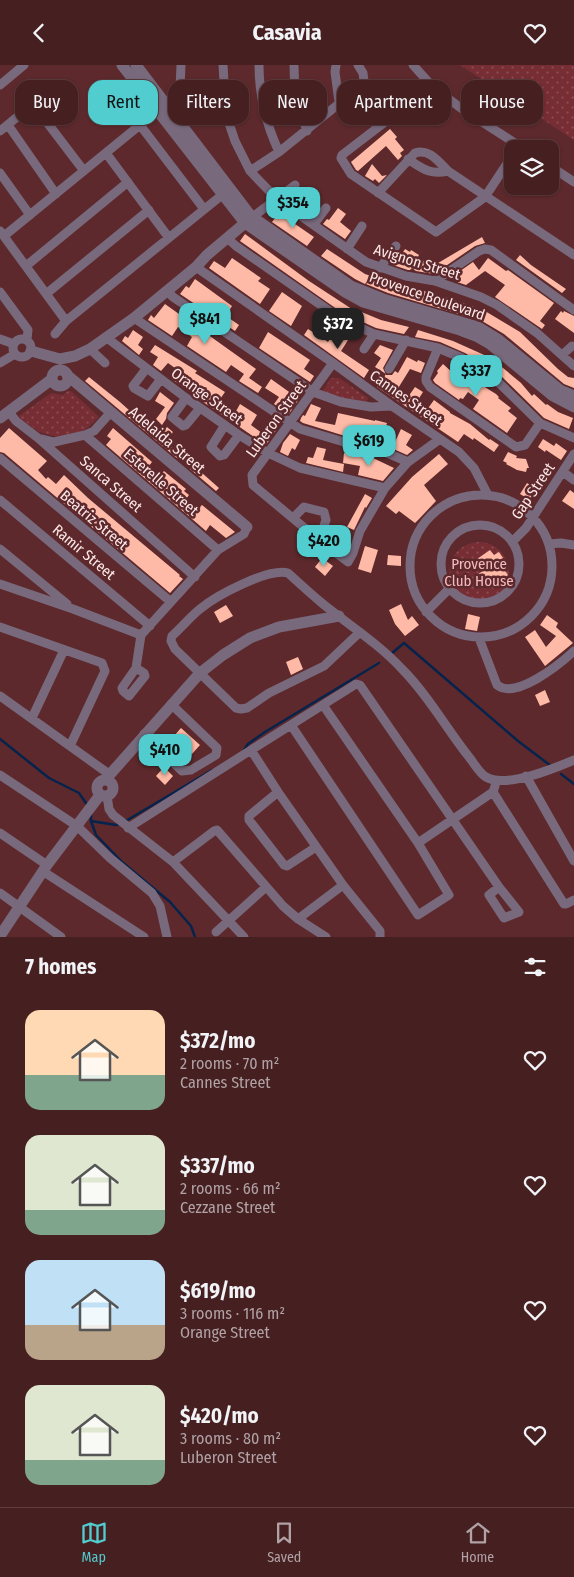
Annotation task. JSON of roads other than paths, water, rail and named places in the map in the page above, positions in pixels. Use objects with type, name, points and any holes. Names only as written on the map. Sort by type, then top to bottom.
[{"type":"street","points":[[0,85],[24,65]]},
{"type":"street","name":"Provence Boulevard","points":[[122,65],[162,107],[248,219],[351,286],[386,300],[478,327],[500,341],[560,390],[574,396]]},
{"type":"street","name":"Provence Boulevard","points":[[136,65],[222,195],[248,219],[345,292],[363,302],[476,336],[497,350],[553,396],[574,407]]},
{"type":"street","points":[[180,80],[181,65]]},
{"type":"street","name":"Avignon Street","points":[[223,65],[227,117],[235,141],[250,171],[277,199],[366,262],[380,269],[435,281],[481,297],[497,305],[537,333],[574,366]]},
{"type":"street","points":[[259,65],[263,109],[279,152]]},
{"type":"street","points":[[294,65],[295,96],[307,131]]},
{"type":"street","points":[[336,65],[337,86]]},
{"type":"street","points":[[358,65],[364,73],[364,80]]},
{"type":"street","points":[[413,65],[427,80]]},
{"type":"street","points":[[451,101],[508,140]]},
{"type":"street","points":[[0,131],[33,104],[84,171]]},
{"type":"street","points":[[250,171],[307,131],[337,104]]},
{"type":"street","points":[[158,110],[162,107]]},
{"type":"street","points":[[8,125],[56,194]]},
{"type":"street","points":[[66,321],[2,233],[30,215],[140,125],[204,209]]},
{"type":"street","points":[[381,125],[342,155],[341,158],[351,174],[436,232],[485,197],[504,168]]},
{"type":"street","points":[[378,193],[414,153],[428,152],[448,171],[574,255]]},
{"type":"street","points":[[106,153],[170,238]]},
{"type":"street","points":[[408,159],[423,170],[436,173],[448,171]]},
{"type":"street","points":[[559,172],[574,182]]},
{"type":"street","points":[[0,173],[30,215]]},
{"type":"street","points":[[26,266],[128,182]]},
{"type":"street","points":[[63,368],[75,356],[90,349],[134,318],[196,267],[248,219],[295,185]]},
{"type":"street","points":[[55,334],[66,321],[222,195]]},
{"type":"street","points":[[314,224],[326,208]]},
{"type":"street","points":[[46,294],[148,210]]},
{"type":"street","points":[[347,249],[362,226]]},
{"type":"street","points":[[227,238],[338,317],[374,333],[438,348],[462,358],[495,379],[540,423],[574,438]]},
{"type":"street","points":[[380,269],[396,246]]},
{"type":"street","points":[[435,281],[479,251],[485,249],[492,250],[574,310]]},
{"type":"street","name":"Cannes Street","points":[[196,267],[459,452],[474,468],[488,495]]},
{"type":"street","points":[[167,291],[173,297],[313,391],[341,402],[371,407],[392,406]]},
{"type":"street","points":[[0,339],[24,357],[31,351],[32,345],[27,339],[28,329],[2,296]]},
{"type":"street","points":[[134,318],[300,429],[344,442],[371,446],[408,462]]},
{"type":"street","points":[[364,349],[374,333]]},
{"type":"street","name":"Orange Street","points":[[107,338],[186,398],[268,453],[300,468],[385,488]]},
{"type":"street","points":[[0,363],[14,349],[18,339],[27,339]]},
{"type":"street","points":[[389,369],[406,340]]},
{"type":"street","points":[[562,355],[572,346]]},
{"type":"street","points":[[438,348],[426,377],[430,387],[516,447],[525,445],[540,423]]},
{"type":"street","points":[[90,349],[105,363]]},
{"type":"street","points":[[4,415],[52,379],[57,385],[62,386],[68,381],[63,368],[31,351]]},
{"type":"street","name":"Luberon Street","points":[[334,363],[252,475],[252,480],[253,485],[319,540],[348,561],[353,553],[360,531],[385,488],[408,462],[440,439]]},
{"type":"street","name":"Adelaida Street","points":[[63,368],[111,412],[246,527]]},
{"type":"street","points":[[146,369],[133,385],[134,388],[148,396],[160,379]]},
{"type":"street","points":[[186,398],[172,417],[183,426],[200,408]]},
{"type":"street","points":[[38,438],[54,443],[85,435],[94,431],[111,412]]},
{"type":"street","name":"Sanca Street","points":[[4,415],[16,421],[38,438],[195,577]]},
{"type":"street","points":[[224,425],[211,447],[220,456],[224,455],[239,435]]},
{"type":"street","name":"Esterelle Street","points":[[85,435],[218,550]]},
{"type":"street","name":"Gap Street","points":[[512,542],[526,528],[574,454]]},
{"type":"street","name":"Beatriz Street","points":[[0,458],[171,602]]},
{"type":"street","points":[[563,472],[574,480]]},
{"type":"street","points":[[488,495],[517,505],[533,517],[540,525],[549,543],[552,562],[548,593],[535,614],[520,626],[504,635],[479,638],[467,637],[450,631],[426,612],[416,594],[410,574],[411,553],[418,533],[431,516],[447,503],[467,496],[488,495]]},
{"type":"street","name":"Ramir Street","points":[[0,500],[150,626]]},
{"type":"street","points":[[293,518],[304,507],[324,512],[326,519],[319,540]]},
{"type":"street","points":[[475,525],[487,526],[498,529],[512,542],[518,554],[519,573],[514,585],[506,595],[495,601],[483,604],[470,603],[449,589],[441,567],[442,555],[446,544],[454,535],[475,525]]},
{"type":"street","points":[[136,667],[141,635],[218,550],[244,534],[246,527]]},
{"type":"street","points":[[549,543],[574,545]]},
{"type":"street","points":[[0,549],[73,609]]},
{"type":"street","points":[[360,632],[324,666],[269,693],[247,708],[241,709],[236,708],[176,649],[171,641],[172,636],[201,608],[247,582],[282,571],[288,573],[360,632],[402,669],[486,777],[496,780],[526,777],[574,759]]},
{"type":"street","points":[[0,584],[141,635]]},
{"type":"street","points":[[426,612],[449,589]]},
{"type":"street","points":[[107,777],[200,673],[223,655],[250,638],[280,627],[339,616]]},
{"type":"street","points":[[0,627],[102,663],[105,671],[70,746]]},
{"type":"street","points":[[479,638],[496,685],[501,689],[534,681],[556,667],[574,651]]},
{"type":"street","points":[[32,718],[64,650]]},
{"type":"street","points":[[127,827],[356,684],[360,685],[499,887]]},
{"type":"street","points":[[0,696],[70,746],[107,777],[113,789],[112,793],[100,799],[77,826],[45,869],[0,936]]},
{"type":"street","points":[[144,734],[182,771],[191,770],[216,755],[216,748],[171,704]]},
{"type":"street","points":[[291,725],[418,915],[449,895],[418,843],[323,705]]},
{"type":"street","points":[[251,750],[343,885],[380,931],[380,937]]},
{"type":"street","points":[[0,775],[77,826],[110,858],[152,893],[158,900],[167,937]]},
{"type":"street","points":[[526,777],[574,861]]},
{"type":"street","points":[[418,843],[493,792],[496,780]]},
{"type":"street","points":[[278,792],[249,816],[249,820],[284,865],[287,866],[316,847]]},
{"type":"street","points":[[493,792],[564,904],[574,900]]},
{"type":"street","points":[[100,799],[113,815],[173,862],[244,937]]},
{"type":"street","points":[[173,862],[217,830],[283,906],[298,919],[326,937]]},
{"type":"street","points":[[0,833],[45,869],[144,937]]},
{"type":"street","points":[[298,919],[343,885]]},
{"type":"street","points":[[216,932],[266,887]]},
{"type":"street","points":[[0,893],[61,937]]},
{"type":"waterway","points":[[391,654],[404,643],[518,741],[551,766]]},
{"type":"waterway","points":[[244,750],[248,744],[265,732],[379,663]]},
{"type":"waterway","points":[[0,739],[49,778],[79,793],[88,806]]},
{"type":"waterway","points":[[124,822],[212,770]]},
{"type":"waterway","points":[[561,774],[574,784]]},
{"type":"waterway","points":[[91,813],[91,821],[96,835],[122,862],[170,902],[191,926],[195,937]]},
{"type":"waterway","points":[[91,821],[119,824]]},
{"type":"park label","name":"Provence Club House","points":[[479,572]]}]
